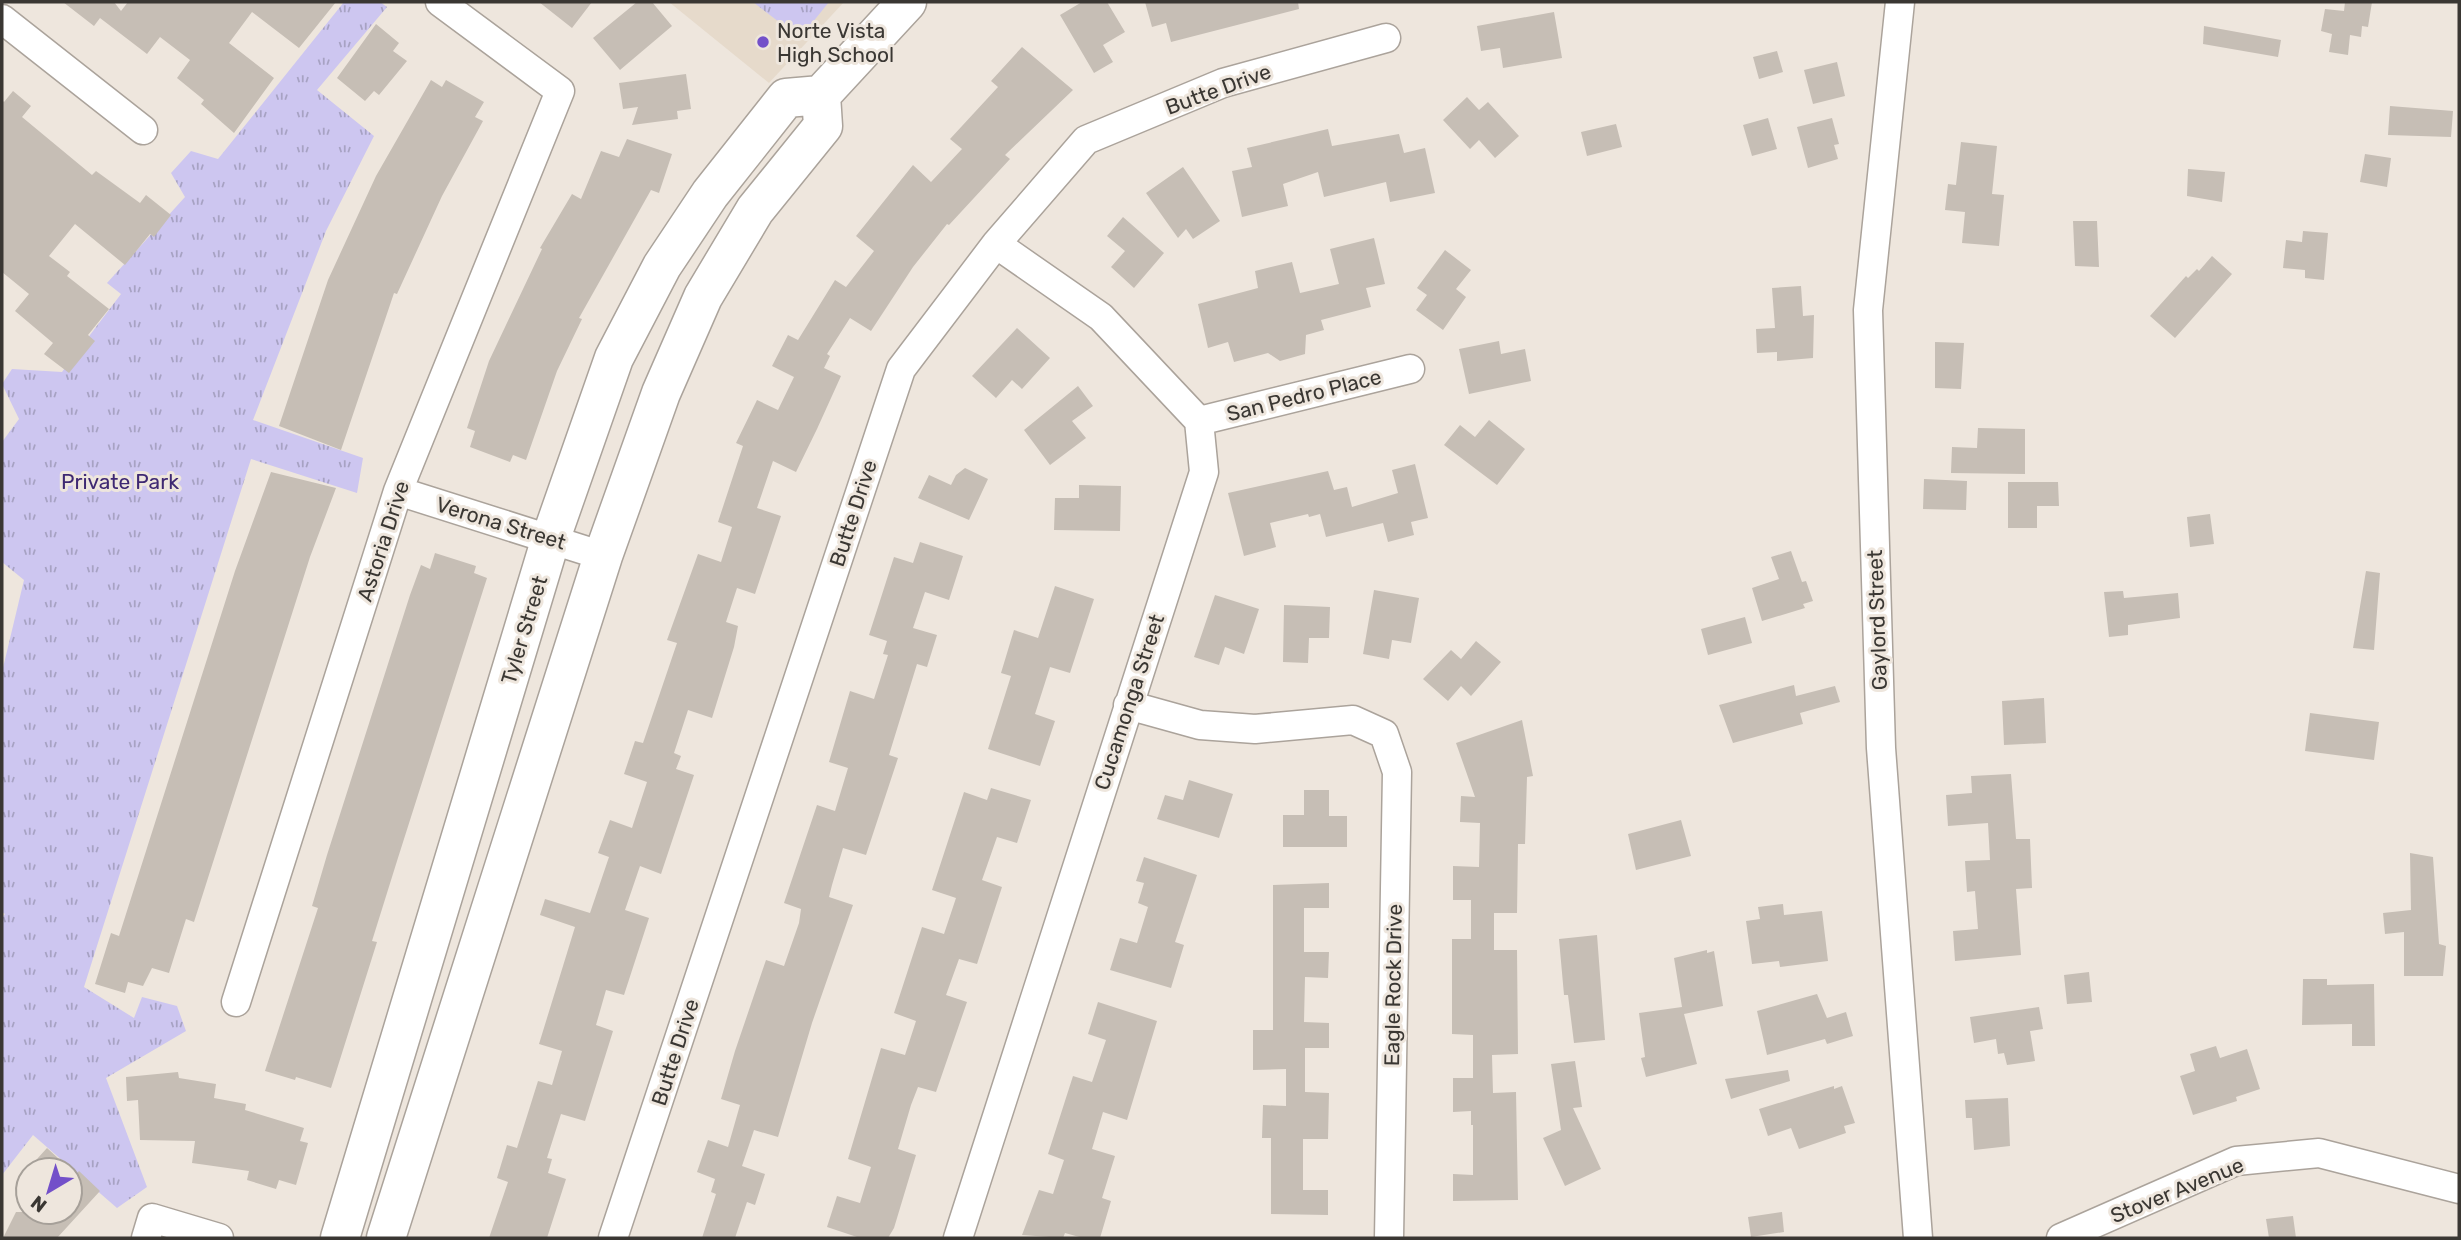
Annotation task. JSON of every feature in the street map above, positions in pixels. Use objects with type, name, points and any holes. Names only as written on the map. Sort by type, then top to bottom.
[{"type":"main road","points":[[386,1238],[603,556],[661,393],[703,297],[755,210],[823,126],[821,95],[906,2]]},
{"type":"main road","name":"Tyler Street","points":[[340,1238],[551,538],[614,358],[662,266],[710,194],[786,98],[821,95]]},
{"type":"street","name":"Astoria Drive","points":[[236,1002],[398,491],[560,91],[440,2]]},
{"type":"street","name":"Gaylord Street","points":[[1900,2],[1868,310],[1881,748],[1918,1238]]},
{"type":"street","points":[[2,19],[143,130]]},
{"type":"street","name":"Butte Drive","points":[[613,1238],[901,369],[996,244],[1086,140],[1223,83],[1385,38]]},
{"type":"street","points":[[996,244],[1101,317],[1199,421]]},
{"type":"street","name":"San Pedro Place","points":[[1199,421],[1410,369]]},
{"type":"street","name":"Cucamonga Street","points":[[958,1238],[1204,471],[1199,421]]},
{"type":"street","name":"Verona Street","points":[[398,491],[603,556]]},
{"type":"street","name":"Eagle Rock Drive","points":[[1128,705],[1200,724],[1255,729],[1353,720],[1384,734],[1397,772],[1389,1238]]},
{"type":"street","name":"Stover Avenue","points":[[2060,1238],[2236,1161],[2319,1153],[2459,1189]]},
{"type":"street","points":[[146,1238],[152,1218],[219,1238]]},
{"type":"shaded area","name":"Norte Vista High School","points":[[669,2],[844,2],[769,83]]},
{"type":"green space","name":"Private Park","points":[[344,2],[380,2],[387,7],[317,90],[374,136],[326,231],[253,420],[363,458],[357,493],[251,459],[84,987],[134,1018],[142,997],[177,1006],[186,1031],[106,1078],[147,1187],[117,1208],[84,1179],[84,1156],[57,1156],[33,1135],[14,1156],[2,1175],[2,918],[5,914],[2,912],[2,672],[24,580],[2,562],[2,442],[19,419],[2,384],[12,369],[62,372],[121,294],[107,283],[185,197],[171,173],[191,151],[218,159]]},
{"type":"green space","points":[[753,2],[829,2],[800,38]]},
{"type":"building","points":[[63,2],[114,2],[121,11],[128,2],[336,2],[299,48],[252,12],[229,43],[274,78],[234,133],[201,104],[204,100],[177,78],[190,60],[160,37],[147,54],[100,18],[94,26]]},
{"type":"building","points":[[539,2],[592,2],[572,28]]},
{"type":"building","points":[[637,2],[652,2],[672,26],[620,70],[593,38]]},
{"type":"building","points":[[1082,2],[1107,2],[1125,32],[1103,45],[1113,62],[1094,73],[1060,15]]},
{"type":"building","points":[[1145,2],[1298,2],[1299,9],[1171,42],[1166,23],[1152,27]]},
{"type":"building","points":[[2345,2],[2372,2],[2368,27],[2362,26],[2361,37],[2350,35],[2348,55],[2329,52],[2332,34],[2321,31],[2325,9],[2344,11]]},
{"type":"building","points":[[1554,12],[1562,58],[1503,68],[1500,48],[1481,51],[1477,26]]},
{"type":"building","points":[[376,24],[399,43],[393,51],[407,61],[379,95],[374,91],[365,101],[337,78]]},
{"type":"building","points":[[2204,26],[2281,40],[2278,57],[2203,44]]},
{"type":"building","points":[[1022,47],[1073,90],[1005,155],[1010,159],[949,225],[947,224],[913,267],[871,331],[850,318],[827,354],[830,356],[824,368],[841,376],[817,429],[796,472],[773,461],[757,508],[781,516],[755,594],[737,588],[726,622],[738,626],[734,647],[712,718],[688,710],[674,753],[681,756],[676,769],[694,775],[661,874],[640,866],[625,910],[649,918],[624,995],[606,990],[596,1025],[613,1031],[585,1121],[561,1114],[547,1158],[552,1159],[548,1173],[566,1179],[547,1238],[489,1238],[508,1182],[497,1178],[507,1145],[517,1148],[538,1081],[552,1085],[562,1051],[539,1044],[575,927],[540,915],[545,899],[590,913],[609,857],[598,853],[610,820],[632,828],[647,782],[624,774],[635,741],[643,743],[677,643],[667,640],[698,554],[721,562],[732,527],[718,522],[743,446],[736,443],[757,400],[778,410],[794,377],[772,366],[788,335],[798,340],[835,280],[846,287],[874,251],[856,236],[913,165],[931,182],[962,149],[950,139],[998,87],[991,81]]},
{"type":"building","points":[[1777,51],[1783,72],[1759,79],[1753,57]]},
{"type":"building","points":[[1837,62],[1845,96],[1813,104],[1804,70]]},
{"type":"building","points":[[686,74],[691,109],[677,111],[678,119],[632,125],[638,107],[623,109],[619,83]]},
{"type":"building","points":[[431,80],[442,87],[446,80],[484,102],[475,117],[483,121],[442,196],[397,294],[394,293],[341,450],[279,426],[328,280],[376,176]]},
{"type":"building","points":[[13,91],[31,106],[22,117],[92,175],[96,171],[140,203],[146,195],[171,215],[154,237],[150,234],[125,265],[75,224],[49,256],[70,272],[67,276],[109,309],[88,335],[95,341],[69,373],[44,354],[53,343],[15,311],[29,294],[2,272],[2,100],[4,102]]},
{"type":"building","points":[[1467,97],[1479,110],[1488,102],[1519,136],[1495,158],[1479,140],[1470,149],[1443,120]]},
{"type":"building","points":[[2390,106],[2453,111],[2451,137],[2388,135]]},
{"type":"building","points":[[1768,118],[1777,149],[1752,156],[1743,125]]},
{"type":"building","points":[[1832,118],[1839,144],[1834,145],[1838,159],[1808,168],[1797,127]]},
{"type":"building","points":[[1616,124],[1622,147],[1587,156],[1581,132]]},
{"type":"building","points":[[1328,129],[1332,146],[1399,134],[1404,153],[1425,148],[1435,193],[1390,202],[1386,182],[1324,197],[1318,172],[1283,184],[1288,206],[1242,217],[1232,171],[1252,167],[1247,148]]},
{"type":"building","points":[[627,139],[672,154],[659,193],[651,190],[579,318],[582,319],[557,371],[526,460],[513,455],[510,462],[470,447],[475,431],[467,428],[489,361],[542,249],[540,248],[572,194],[581,199],[601,151],[619,157]]},
{"type":"building","points":[[1961,142],[1997,146],[1992,194],[2004,195],[1999,246],[1962,243],[1965,212],[1945,210],[1948,184],[1956,185]]},
{"type":"building","points":[[2365,154],[2391,158],[2387,187],[2360,182]]},
{"type":"building","points":[[1183,167],[1220,221],[1193,239],[1186,229],[1178,238],[1146,193]]},
{"type":"building","points":[[2188,169],[2225,172],[2222,202],[2187,196]]},
{"type":"building","points":[[1123,217],[1164,253],[1134,288],[1111,267],[1125,251],[1107,236]]},
{"type":"building","points":[[2073,221],[2097,221],[2099,267],[2075,266]]},
{"type":"building","points":[[2303,231],[2328,233],[2324,280],[2305,278],[2305,270],[2283,268],[2286,240],[2302,242]]},
{"type":"building","points":[[1374,238],[1385,284],[1366,288],[1371,307],[1321,320],[1324,330],[1306,335],[1305,354],[1280,361],[1268,353],[1234,362],[1228,342],[1208,348],[1198,304],[1258,288],[1255,271],[1292,262],[1300,293],[1339,284],[1330,249]]},
{"type":"building","points":[[1445,250],[1471,270],[1456,289],[1466,297],[1443,330],[1416,310],[1427,295],[1417,288]]},
{"type":"building","points":[[2212,256],[2232,274],[2175,338],[2150,316],[2186,276],[2188,278],[2197,269],[2199,271]]},
{"type":"building","points":[[1801,286],[1803,316],[1814,315],[1813,358],[1777,361],[1777,352],[1757,353],[1756,329],[1775,328],[1772,288]]},
{"type":"building","points":[[1017,328],[1050,358],[1022,389],[1012,380],[996,398],[972,376]]},
{"type":"building","points":[[1499,341],[1501,354],[1525,349],[1531,381],[1469,394],[1459,349]]},
{"type":"building","points":[[1935,342],[1964,343],[1961,389],[1935,388]]},
{"type":"building","points":[[1078,386],[1093,406],[1072,421],[1086,438],[1050,465],[1024,430]]},
{"type":"building","points":[[1489,420],[1525,449],[1497,485],[1444,445],[1460,425],[1475,437]]},
{"type":"building","points":[[1978,428],[2025,429],[2025,474],[1951,473],[1952,447],[1977,448]]},
{"type":"building","points":[[1415,464],[1428,518],[1411,522],[1414,535],[1388,542],[1383,523],[1326,537],[1320,514],[1309,517],[1308,514],[1270,523],[1276,547],[1244,556],[1228,493],[1328,471],[1334,490],[1347,487],[1352,507],[1398,493],[1392,470]]},
{"type":"building","points":[[965,468],[988,479],[969,520],[918,498],[929,475],[951,485],[956,475]]},
{"type":"building","points":[[271,472],[336,488],[310,557],[194,922],[186,919],[169,973],[152,968],[143,986],[128,982],[125,993],[95,984],[111,933],[119,936],[235,571]]},
{"type":"building","points":[[1924,479],[1967,481],[1966,510],[1923,509]]},
{"type":"building","points":[[2008,482],[2058,482],[2059,506],[2037,506],[2037,528],[2008,528]]},
{"type":"building","points":[[1079,485],[1121,486],[1120,531],[1054,530],[1055,498],[1079,498]]},
{"type":"building","points":[[2210,514],[2214,544],[2190,547],[2187,517]]},
{"type":"building","points":[[920,542],[963,556],[949,600],[925,592],[913,628],[937,635],[927,667],[917,664],[889,755],[898,758],[866,855],[843,848],[829,897],[853,905],[812,1023],[778,1137],[754,1130],[742,1166],[765,1174],[755,1205],[747,1202],[735,1238],[702,1238],[716,1194],[711,1192],[715,1179],[697,1172],[708,1140],[728,1147],[740,1105],[721,1099],[735,1051],[766,960],[784,966],[799,923],[801,909],[784,903],[817,805],[835,811],[848,768],[829,762],[850,691],[874,699],[888,655],[883,654],[887,641],[869,635],[894,557],[913,563]]},
{"type":"building","points":[[1791,551],[1802,582],[1806,581],[1813,601],[1803,604],[1805,608],[1762,621],[1752,588],[1779,579],[1771,557]]},
{"type":"building","points":[[435,553],[476,566],[474,573],[487,578],[372,941],[377,942],[331,1088],[296,1077],[295,1080],[265,1071],[318,908],[312,906],[327,855],[410,595],[421,565],[430,569]]},
{"type":"building","points":[[2366,571],[2380,573],[2374,650],[2353,648]]},
{"type":"building","points":[[1055,586],[1094,599],[1070,673],[1050,667],[1035,714],[1055,721],[1040,766],[988,749],[1011,676],[1001,673],[1014,630],[1038,638]]},
{"type":"building","points":[[1374,590],[1419,598],[1411,643],[1392,640],[1389,659],[1363,654]]},
{"type":"building","points":[[2123,591],[2124,598],[2178,593],[2180,618],[2128,625],[2128,635],[2109,637],[2104,592]]},
{"type":"building","points":[[1215,595],[1259,609],[1244,654],[1225,647],[1219,665],[1194,657]]},
{"type":"building","points":[[1284,605],[1330,607],[1329,638],[1309,638],[1308,663],[1283,662]]},
{"type":"building","points":[[1745,617],[1752,643],[1708,655],[1701,629]]},
{"type":"building","points":[[1476,641],[1501,662],[1471,696],[1461,686],[1448,701],[1423,679],[1451,650],[1461,659]]},
{"type":"building","points":[[1794,685],[1796,696],[1835,686],[1840,702],[1800,713],[1803,724],[1733,743],[1719,705]]},
{"type":"building","points":[[2044,698],[2046,743],[2004,745],[2002,701]]},
{"type":"building","points":[[2310,713],[2379,722],[2374,760],[2305,751]]},
{"type":"building","points":[[1522,720],[1533,776],[1527,777],[1525,844],[1518,844],[1517,913],[1494,913],[1494,950],[1517,950],[1518,1054],[1492,1055],[1493,1093],[1516,1092],[1518,1200],[1453,1201],[1453,1174],[1473,1175],[1471,1111],[1453,1112],[1453,1078],[1473,1078],[1473,1035],[1452,1034],[1452,939],[1471,939],[1471,900],[1453,900],[1453,866],[1479,867],[1480,823],[1460,822],[1461,796],[1475,797],[1456,743]]},
{"type":"building","points":[[2011,774],[2016,839],[2030,839],[2032,888],[2016,889],[2021,955],[1955,961],[1953,931],[1978,929],[1975,891],[1967,892],[1965,861],[1990,860],[1988,823],[1948,826],[1946,795],[1972,793],[1971,776]]},
{"type":"building","points":[[1189,780],[1233,794],[1219,838],[1157,819],[1165,795],[1183,800]]},
{"type":"building","points":[[991,788],[1031,800],[1017,843],[997,837],[982,880],[1002,887],[977,964],[959,959],[946,995],[967,1002],[936,1092],[918,1087],[911,1105],[898,1149],[916,1155],[894,1228],[888,1238],[860,1238],[827,1227],[837,1196],[860,1203],[871,1167],[848,1159],[881,1048],[905,1055],[916,1021],[894,1013],[922,927],[944,934],[956,898],[932,890],[964,792],[987,800]]},
{"type":"building","points":[[1304,790],[1329,790],[1329,816],[1347,816],[1347,847],[1283,847],[1283,815],[1304,815]]},
{"type":"building","points":[[1681,820],[1691,856],[1636,870],[1628,834]]},
{"type":"building","points":[[2410,853],[2433,857],[2439,944],[2446,946],[2443,976],[2404,976],[2404,932],[2385,934],[2383,913],[2411,910]]},
{"type":"building","points":[[1144,857],[1197,875],[1175,942],[1184,945],[1171,988],[1110,970],[1120,938],[1137,943],[1148,907],[1138,903],[1144,883],[1136,881]]},
{"type":"building","points":[[1329,883],[1329,908],[1304,908],[1304,952],[1329,952],[1328,978],[1305,977],[1304,1022],[1329,1023],[1329,1048],[1305,1048],[1305,1092],[1329,1093],[1328,1139],[1303,1139],[1303,1190],[1328,1190],[1328,1215],[1271,1214],[1271,1138],[1262,1138],[1263,1105],[1286,1106],[1286,1069],[1253,1070],[1253,1030],[1273,1030],[1273,885]]},
{"type":"building","points":[[1783,904],[1784,915],[1822,911],[1828,961],[1780,967],[1779,961],[1752,964],[1746,921],[1760,919],[1758,907]]},
{"type":"building","points":[[1597,935],[1605,1040],[1574,1043],[1568,995],[1564,995],[1559,939]]},
{"type":"building","points":[[1707,950],[1707,953],[1714,951],[1723,1006],[1684,1014],[1697,1064],[1646,1077],[1641,1058],[1645,1057],[1639,1013],[1682,1007],[1674,958]]},
{"type":"building","points":[[2089,972],[2092,1002],[2067,1004],[2064,975]]},
{"type":"building","points":[[2303,979],[2327,979],[2327,985],[2374,984],[2375,1046],[2352,1046],[2352,1024],[2302,1025]]},
{"type":"building","points":[[1817,994],[1827,1018],[1846,1012],[1853,1036],[1827,1044],[1825,1039],[1767,1055],[1757,1011]]},
{"type":"building","points":[[1098,1002],[1157,1021],[1127,1120],[1103,1112],[1092,1149],[1115,1156],[1102,1198],[1111,1201],[1100,1238],[1083,1238],[1065,1233],[1063,1238],[1022,1235],[1039,1190],[1053,1194],[1064,1160],[1048,1154],[1073,1076],[1092,1082],[1106,1040],[1088,1034]]},
{"type":"building","points":[[2039,1007],[2043,1029],[2030,1031],[2035,1061],[2007,1065],[2004,1053],[1998,1054],[1996,1039],[1974,1043],[1970,1017]]},
{"type":"building","points":[[2216,1046],[2220,1058],[2247,1049],[2260,1089],[2236,1097],[2237,1101],[2193,1115],[2180,1076],[2195,1071],[2190,1054]]},
{"type":"building","points":[[1575,1061],[1582,1107],[1573,1108],[1601,1169],[1565,1186],[1543,1138],[1561,1130],[1551,1064]]},
{"type":"building","points":[[1788,1070],[1790,1081],[1731,1099],[1725,1079]]},
{"type":"building","points":[[178,1072],[179,1078],[216,1084],[214,1098],[246,1104],[245,1110],[304,1128],[300,1141],[308,1143],[296,1185],[279,1180],[276,1189],[247,1180],[249,1171],[192,1163],[195,1141],[140,1140],[138,1100],[127,1101],[126,1077]]},
{"type":"building","points":[[1834,1086],[1834,1089],[1842,1086],[1855,1123],[1844,1126],[1846,1133],[1799,1149],[1791,1128],[1768,1136],[1759,1109]]},
{"type":"building","points":[[2008,1098],[2010,1146],[1974,1150],[1972,1118],[1966,1118],[1965,1100]]},
{"type":"building","points":[[47,1148],[56,1156],[40,1156]]},
{"type":"building","points":[[84,1176],[100,1191],[84,1208]]},
{"type":"building","points":[[1782,1212],[1784,1232],[1751,1237],[1748,1217]]},
{"type":"building","points":[[14,1216],[14,1226],[68,1226],[57,1238],[3,1238]]},
{"type":"building","points":[[2293,1216],[2296,1238],[2269,1238],[2266,1219]]},
{"type":"place","name":"Norte Vista High School","points":[[763,42]]}]
